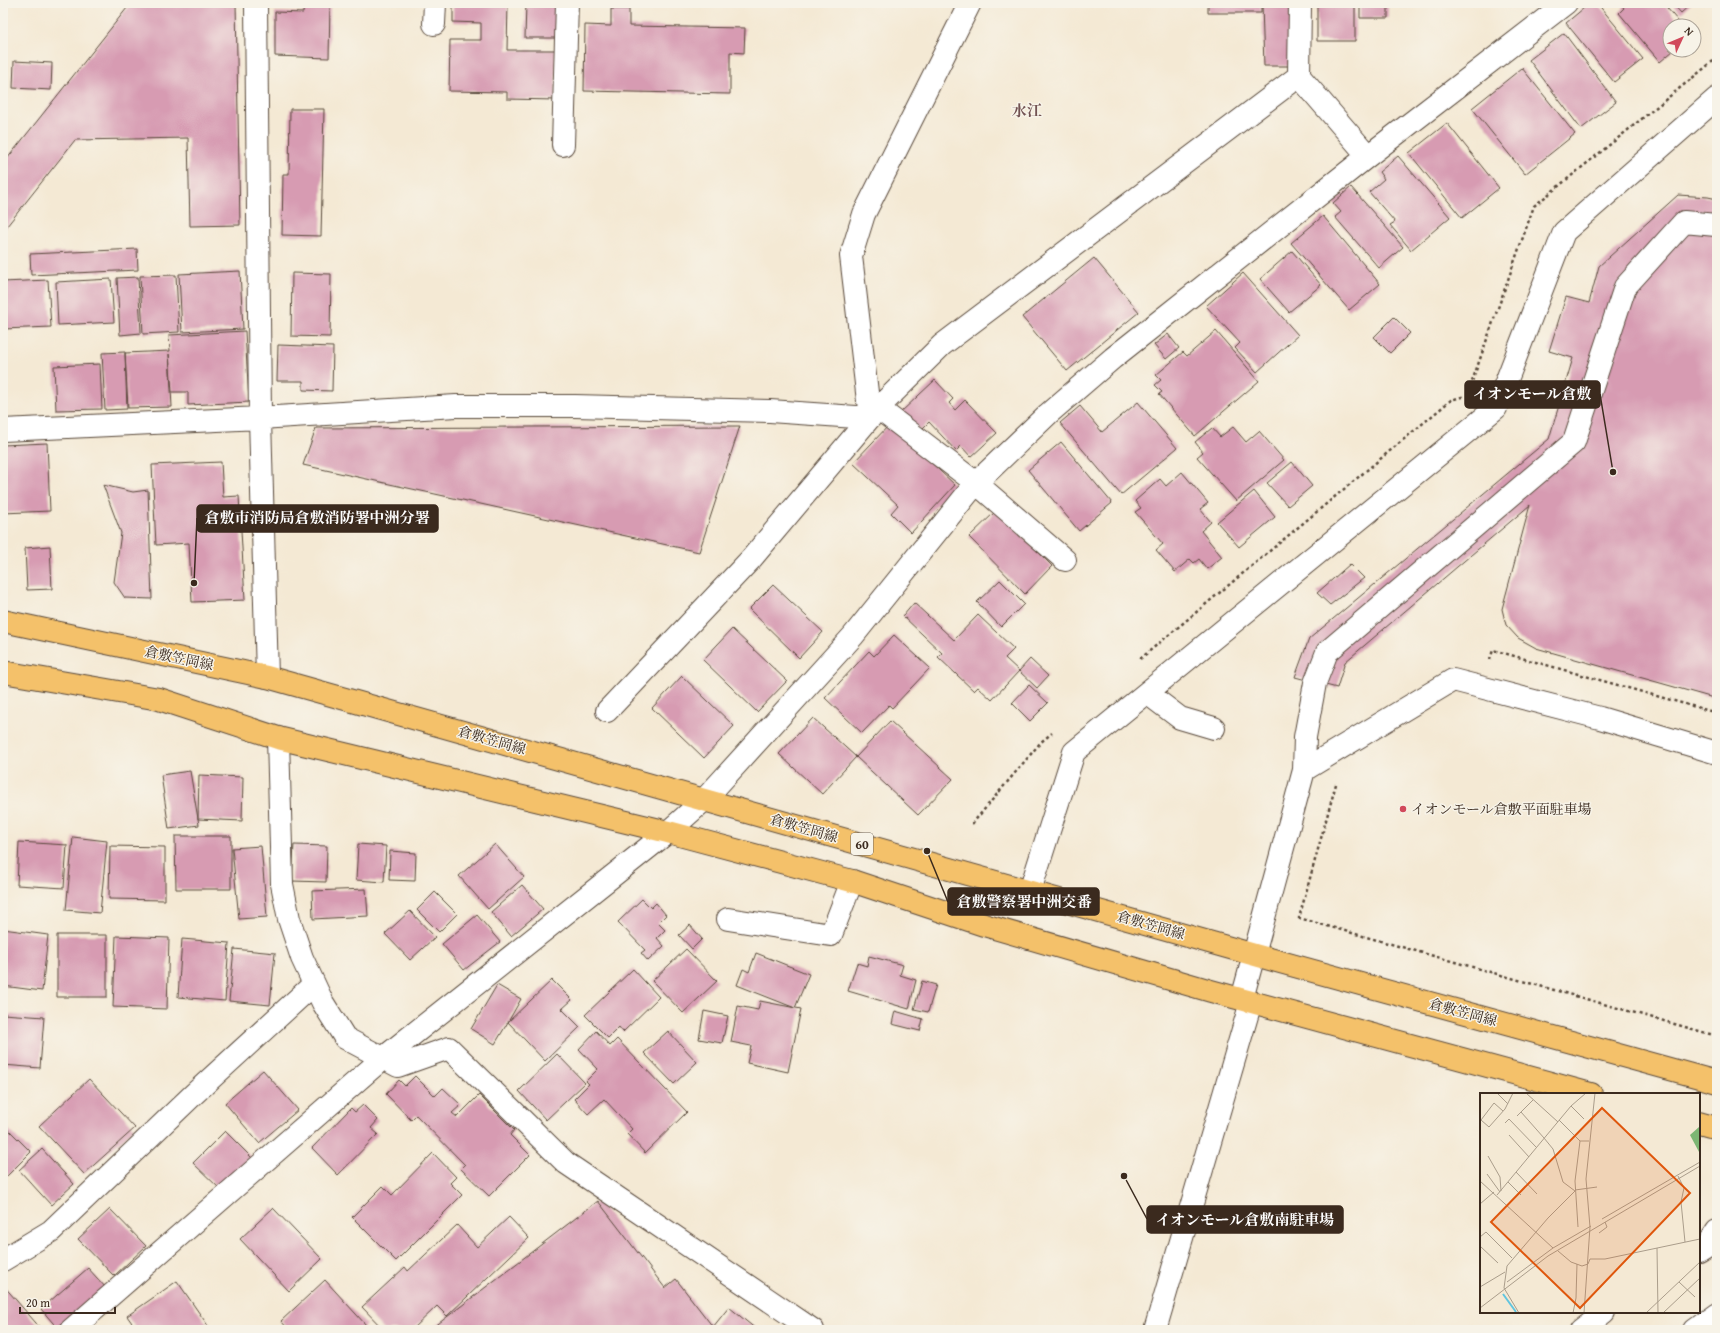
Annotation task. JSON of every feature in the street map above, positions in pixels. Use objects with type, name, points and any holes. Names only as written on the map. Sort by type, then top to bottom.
[{"type":"main road","name":"倉敷笠岡線","points":[[3,621],[267,677],[1030,890],[1255,955],[1717,1082]]},
{"type":"main road","points":[[3,672],[159,699],[278,738],[668,832],[852,881],[984,925],[1247,1000],[1587,1093]]},
{"type":"main road","points":[[1700,1123],[1717,1128]]},
{"type":"street","points":[[256,3],[260,418],[267,677]]},
{"type":"street","points":[[563,144],[567,3]]},
{"type":"street","points":[[874,413],[851,256],[864,214],[970,3]]},
{"type":"street","points":[[1300,3],[1299,76],[1368,156]]},
{"type":"street","points":[[71,1330],[382,1059],[668,832],[704,800],[853,636],[976,483],[1048,414],[1113,358],[1368,156],[1566,3]]},
{"type":"street","points":[[607,711],[751,559],[874,413],[942,345],[1299,76]]},
{"type":"street","points":[[1030,890],[1074,752],[1496,408],[1564,232],[1717,98]]},
{"type":"street","points":[[1155,1330],[1247,1000],[1255,955],[1304,770],[1305,737],[1315,682],[1327,652],[1574,442],[1625,287],[1684,222],[1716,225]]},
{"type":"street","points":[[3,430],[260,418],[456,406],[551,406],[874,413],[976,483],[1065,560]]},
{"type":"street","points":[[1304,770],[1453,680],[1600,718],[1717,753]]},
{"type":"street","points":[[1147,693],[1180,718],[1214,728]]},
{"type":"street","points":[[278,738],[282,884],[289,919],[302,958],[314,984],[323,1003],[345,1038],[382,1059],[398,1066],[449,1048],[566,1163],[813,1330]]},
{"type":"street","points":[[728,919],[831,934],[852,881]]},
{"type":"street","points":[[3,1260],[51,1231],[194,1094],[314,984]]},
{"type":"street","points":[[1700,1250],[1707,1246],[1717,1231]]},
{"type":"street","points":[[1581,1330],[1603,1313]]},
{"type":"street","points":[[1695,1330],[1717,1314]]},
{"type":"path","points":[[1139,660],[1451,400],[1468,395],[1534,206],[1717,58]]},
{"type":"path","points":[[1488,665],[1493,650],[1717,713]]},
{"type":"path","points":[[972,824],[1041,742],[1054,732]]},
{"type":"path","points":[[1337,783],[1299,918],[1717,1036]]},
{"type":"building","points":[[131,3],[236,3],[240,225],[190,226],[188,138],[75,140],[3,231],[3,164]]},
{"type":"building","points":[[304,3],[330,3],[329,58],[275,56],[275,12],[303,13]]},
{"type":"building","points":[[453,3],[508,3],[507,50],[556,50],[556,100],[507,99],[507,92],[449,91],[450,40],[481,40],[481,23],[453,22]]},
{"type":"building","points":[[526,3],[557,3],[557,38],[525,38]]},
{"type":"building","points":[[1208,3],[1261,3],[1261,13],[1208,13]]},
{"type":"building","points":[[1317,3],[1355,3],[1355,41],[1317,41]]},
{"type":"building","points":[[1360,3],[1388,3],[1388,18],[1360,18]]},
{"type":"building","points":[[1590,3],[1597,3],[1643,59],[1614,82],[1566,23]]},
{"type":"building","points":[[1620,3],[1663,3],[1675,18],[1662,18],[1662,58],[1665,58],[1660,62],[1619,13],[1624,8]]},
{"type":"building","points":[[1672,3],[1692,3],[1681,13]]},
{"type":"building","points":[[1262,5],[1292,5],[1293,66],[1264,66]]},
{"type":"building","points":[[611,9],[629,9],[629,26],[745,28],[744,53],[730,52],[730,94],[584,91],[585,25],[611,26]]},
{"type":"building","points":[[1564,33],[1616,102],[1581,129],[1529,60]]},
{"type":"building","points":[[3,61],[6,61],[4,83],[3,83]]},
{"type":"building","points":[[14,61],[52,63],[51,90],[13,88]]},
{"type":"building","points":[[1522,68],[1575,134],[1525,174],[1472,108]]},
{"type":"building","points":[[290,109],[324,109],[321,236],[282,235],[283,174],[289,174]]},
{"type":"building","points":[[3,119],[5,119],[4,133],[3,133]]},
{"type":"building","points":[[1447,123],[1499,188],[1462,218],[1409,153]]},
{"type":"building","points":[[1398,156],[1450,217],[1411,250],[1390,225],[1395,222],[1369,192],[1384,179],[1379,172]]},
{"type":"building","points":[[1351,187],[1403,247],[1379,268],[1335,217],[1341,212],[1333,203]]},
{"type":"building","points":[[1678,195],[1717,199],[1717,699],[1536,648],[1518,638],[1506,625],[1502,609],[1530,505],[1345,662],[1337,688],[1295,677],[1309,639],[1549,439],[1573,358],[1549,351],[1566,297],[1589,303],[1599,266]]},
{"type":"building","points":[[1323,216],[1380,284],[1349,310],[1291,243]]},
{"type":"building","points":[[137,249],[138,270],[31,275],[30,254]]},
{"type":"building","points":[[1292,251],[1321,285],[1289,312],[1260,279]]},
{"type":"building","points":[[1094,258],[1139,312],[1067,371],[1022,317]]},
{"type":"building","points":[[240,271],[243,329],[182,332],[179,274]]},
{"type":"building","points":[[292,273],[331,274],[330,337],[291,336]]},
{"type":"building","points":[[1243,273],[1298,335],[1257,372],[1235,348],[1240,343],[1206,306]]},
{"type":"building","points":[[176,275],[179,332],[143,334],[140,276]]},
{"type":"building","points":[[138,277],[141,333],[120,335],[117,278]]},
{"type":"building","points":[[111,279],[114,322],[58,325],[56,282]]},
{"type":"building","points":[[48,280],[51,327],[3,329],[3,282]]},
{"type":"building","points":[[1394,317],[1410,333],[1390,353],[1374,337]]},
{"type":"building","points":[[245,331],[249,402],[188,405],[188,392],[172,392],[169,354],[172,407],[128,408],[125,353],[170,351],[169,335]]},
{"type":"building","points":[[1216,331],[1259,381],[1195,436],[1159,394],[1162,392],[1155,385],[1161,380],[1156,375],[1183,352],[1187,356]]},
{"type":"building","points":[[1168,334],[1179,348],[1166,359],[1154,345]]},
{"type":"building","points":[[278,345],[333,347],[332,391],[303,390],[303,381],[277,381]]},
{"type":"building","points":[[125,352],[127,409],[105,410],[102,353]]},
{"type":"building","points":[[100,364],[102,409],[56,410],[54,366]]},
{"type":"building","points":[[935,380],[953,399],[949,403],[955,410],[965,400],[997,433],[971,457],[961,446],[956,451],[929,422],[920,431],[901,412]]},
{"type":"building","points":[[1138,402],[1177,448],[1121,495],[1060,423],[1080,406],[1102,432]]},
{"type":"building","points":[[890,424],[955,485],[911,533],[891,513],[898,505],[853,463]]},
{"type":"building","points":[[740,426],[699,552],[303,465],[316,428]]},
{"type":"building","points":[[1233,427],[1246,442],[1259,431],[1284,460],[1236,501],[1197,457],[1203,452],[1195,442],[1212,428],[1220,437]]},
{"type":"building","points":[[1061,442],[1112,503],[1079,531],[1028,470]]},
{"type":"building","points":[[47,443],[50,511],[3,513],[3,445]]},
{"type":"building","points":[[221,462],[223,497],[239,496],[245,600],[192,602],[189,543],[156,545],[152,465]]},
{"type":"building","points":[[1292,462],[1312,486],[1288,506],[1267,483]]},
{"type":"building","points":[[1182,472],[1208,503],[1200,509],[1211,522],[1201,531],[1222,557],[1207,569],[1199,559],[1194,563],[1190,559],[1175,572],[1156,550],[1163,544],[1135,512],[1141,508],[1135,501],[1160,479],[1166,486]]},
{"type":"building","points":[[103,485],[133,492],[148,490],[152,599],[125,598],[114,582],[121,533]]},
{"type":"building","points":[[1254,491],[1275,517],[1239,547],[1217,522]]},
{"type":"building","points":[[997,510],[1052,566],[1025,594],[969,537]]},
{"type":"building","points":[[50,546],[52,589],[27,590],[25,548]]},
{"type":"building","points":[[1350,564],[1364,578],[1330,605],[1317,593]]},
{"type":"building","points":[[1000,580],[1024,604],[1001,627],[977,602]]},
{"type":"building","points":[[773,585],[823,632],[799,658],[749,609]]},
{"type":"building","points":[[914,603],[954,640],[978,615],[1014,649],[1005,658],[1019,671],[992,700],[978,687],[974,691],[938,657],[942,653],[903,616]]},
{"type":"building","points":[[732,629],[787,681],[757,712],[703,660]]},
{"type":"building","points":[[894,635],[930,668],[892,708],[889,705],[862,733],[825,698],[869,651],[874,656]]},
{"type":"building","points":[[1030,659],[1048,676],[1037,688],[1019,671]]},
{"type":"building","points":[[682,676],[734,726],[704,758],[652,708]]},
{"type":"building","points":[[1029,685],[1048,703],[1030,721],[1012,703]]},
{"type":"building","points":[[813,718],[856,757],[822,794],[779,754]]},
{"type":"building","points":[[890,721],[953,779],[918,815],[856,757]]},
{"type":"building","points":[[190,771],[199,825],[169,829],[161,775]]},
{"type":"building","points":[[199,775],[243,777],[242,821],[198,819]]},
{"type":"building","points":[[175,836],[231,836],[231,889],[176,889]]},
{"type":"building","points":[[73,837],[107,841],[100,913],[66,910]]},
{"type":"building","points":[[19,842],[67,845],[64,888],[17,885]]},
{"type":"building","points":[[358,844],[386,846],[384,882],[356,880]]},
{"type":"building","points":[[495,844],[524,877],[488,909],[459,876]]},
{"type":"building","points":[[294,845],[327,846],[326,882],[292,881]]},
{"type":"building","points":[[110,846],[165,847],[165,900],[109,899]]},
{"type":"building","points":[[261,846],[267,917],[239,919],[232,848]]},
{"type":"building","points":[[390,851],[416,853],[415,881],[389,880]]},
{"type":"building","points":[[522,885],[543,909],[511,936],[491,912]]},
{"type":"building","points":[[366,889],[368,916],[313,919],[312,891]]},
{"type":"building","points":[[435,892],[457,914],[439,932],[417,910]]},
{"type":"building","points":[[642,899],[651,908],[656,903],[666,915],[658,923],[665,930],[657,938],[664,946],[648,961],[641,953],[645,950],[618,922]]},
{"type":"building","points":[[410,911],[435,937],[410,960],[385,934]]},
{"type":"building","points":[[477,915],[500,942],[464,970],[442,944]]},
{"type":"building","points":[[690,925],[702,939],[692,949],[679,935]]},
{"type":"building","points":[[3,929],[48,935],[42,991],[3,986]]},
{"type":"building","points":[[57,935],[107,935],[107,997],[57,997]]},
{"type":"building","points":[[116,936],[169,938],[167,1009],[113,1007]]},
{"type":"building","points":[[182,939],[229,943],[225,1001],[178,997]]},
{"type":"building","points":[[234,949],[275,953],[270,1005],[229,1001]]},
{"type":"building","points":[[686,949],[717,981],[683,1013],[652,981]]},
{"type":"building","points":[[756,953],[809,974],[795,1008],[737,985],[743,969],[749,972]]},
{"type":"building","points":[[869,956],[903,965],[900,975],[916,980],[909,1009],[848,991],[857,963],[867,966]]},
{"type":"building","points":[[633,969],[659,997],[623,1032],[619,1027],[608,1038],[585,1015]]},
{"type":"building","points":[[552,980],[572,1000],[562,1009],[580,1027],[545,1061],[508,1022]]},
{"type":"building","points":[[922,981],[936,985],[928,1012],[914,1009]]},
{"type":"building","points":[[497,985],[521,999],[495,1044],[471,1029]]},
{"type":"building","points":[[760,1001],[801,1009],[788,1072],[747,1063],[751,1046],[731,1042],[738,1006],[758,1010]]},
{"type":"building","points":[[704,1011],[728,1016],[722,1043],[699,1039]]},
{"type":"building","points":[[895,1011],[923,1019],[920,1031],[892,1024]]},
{"type":"building","points":[[3,1014],[44,1017],[40,1068],[3,1065]]},
{"type":"building","points":[[596,1031],[610,1046],[617,1039],[687,1112],[645,1153],[627,1134],[632,1129],[604,1099],[588,1114],[574,1099],[589,1084],[586,1081],[598,1069],[579,1049]]},
{"type":"building","points":[[668,1031],[697,1062],[674,1084],[644,1053]]},
{"type":"building","points":[[557,1054],[585,1083],[546,1120],[519,1091]]},
{"type":"building","points":[[263,1070],[298,1110],[259,1143],[225,1103]]},
{"type":"building","points":[[415,1076],[435,1096],[443,1088],[461,1105],[452,1113],[457,1117],[479,1095],[514,1130],[510,1135],[530,1155],[489,1196],[461,1169],[465,1165],[416,1115],[411,1120],[386,1094],[399,1080],[405,1086]]},
{"type":"building","points":[[89,1079],[135,1128],[84,1174],[39,1126]]},
{"type":"building","points":[[363,1105],[378,1120],[371,1128],[378,1134],[338,1175],[312,1148],[351,1108],[355,1112]]},
{"type":"building","points":[[3,1124],[31,1152],[5,1178],[3,1175]]},
{"type":"building","points":[[225,1131],[252,1158],[220,1189],[193,1163]]},
{"type":"building","points":[[42,1149],[74,1184],[51,1205],[19,1170]]},
{"type":"building","points":[[433,1153],[456,1177],[450,1183],[462,1195],[396,1261],[352,1217],[383,1186],[392,1195]]},
{"type":"building","points":[[598,1201],[665,1288],[676,1279],[713,1327],[729,1307],[757,1330],[430,1330]]},
{"type":"building","points":[[273,1208],[322,1259],[289,1291],[240,1239]]},
{"type":"building","points":[[110,1209],[146,1246],[114,1276],[78,1239]]},
{"type":"building","points":[[509,1217],[529,1238],[447,1316],[437,1306],[412,1330],[384,1330],[362,1307],[405,1267],[408,1271],[457,1225],[477,1247]]},
{"type":"building","points":[[88,1268],[106,1288],[59,1330],[41,1309]]},
{"type":"building","points":[[325,1280],[366,1325],[361,1330],[289,1330],[281,1321]]},
{"type":"building","points":[[177,1281],[211,1330],[137,1330],[127,1316]]},
{"type":"building","points":[[3,1285],[42,1330],[3,1330]]},
{"type":"place","name":"イオンモール倉敷","points":[[1613,472]]},
{"type":"place","name":"倉敷市消防局倉敷消防署中洲分署","points":[[194,583]]},
{"type":"place","name":"イオンモール倉敷平面駐車場","points":[[1403,809]]},
{"type":"place","name":"倉敷警察署中洲交番","points":[[927,851]]},
{"type":"place","name":"イオンモール倉敷南駐車場","points":[[1124,1176]]},
{"type":"district","name":"水江","points":[[1027,110]]}]
